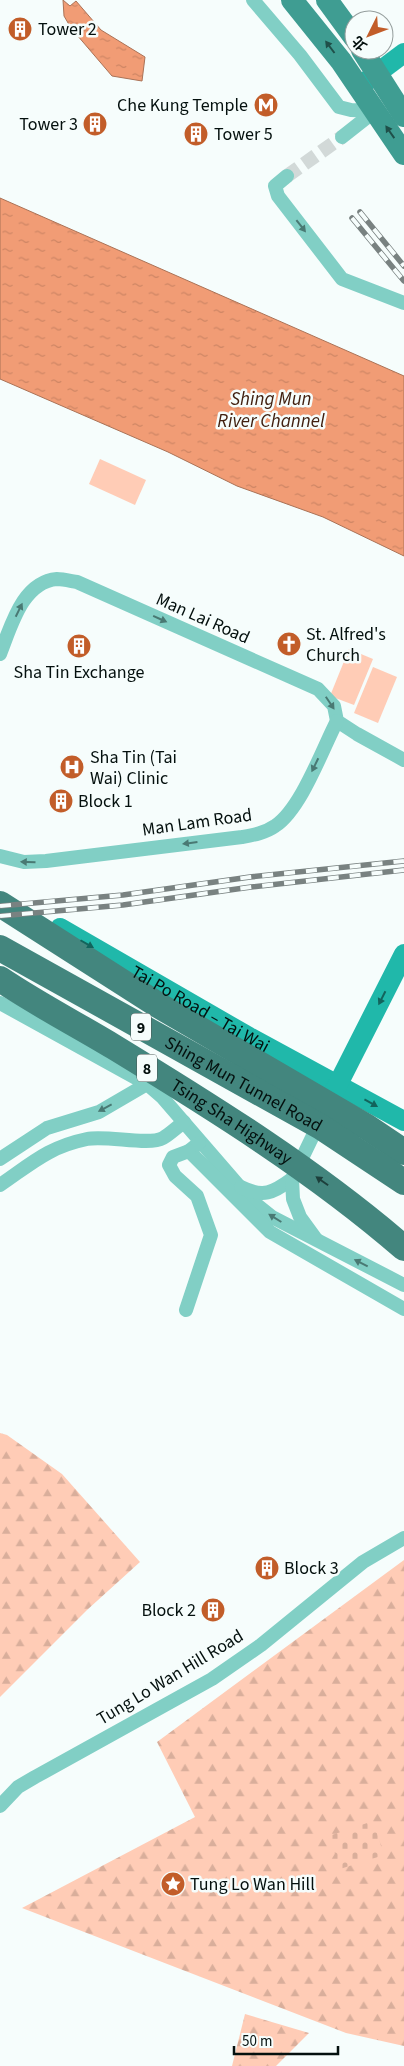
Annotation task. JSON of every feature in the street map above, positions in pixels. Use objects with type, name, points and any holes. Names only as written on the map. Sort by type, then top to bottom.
[{"type":"highway","points":[[0,904],[105,972],[367,1127],[404,1152]]},
{"type":"highway","name":"Shing Mun Tunnel Road","points":[[0,948],[320,1127],[404,1182]]},
{"type":"highway","name":"Shing Mun Tunnel Road","points":[[0,973],[35,985],[254,1106],[364,1172],[404,1201]]},
{"type":"highway","name":"Tsing Sha Highway","points":[[0,979],[29,999],[160,1075],[302,1168],[361,1210],[404,1248]]},
{"type":"main road","points":[[292,0],[311,22],[359,87],[404,154]]},
{"type":"main road","points":[[327,0],[344,23]]},
{"type":"main road","points":[[359,87],[404,53]]},
{"type":"main road","points":[[369,60],[377,73],[398,92],[404,116]]},
{"type":"main road","points":[[375,111],[398,92]]},
{"type":"main road","name":"Tai Po Road – Tai Wai","points":[[0,892],[249,1037],[404,1121]]},
{"type":"main road","name":"Tai Po Road – Tai Wai","points":[[0,918],[85,971],[326,1109],[404,1157]]},
{"type":"main road","points":[[326,1109],[404,954]]},
{"type":"street","points":[[253,0],[300,55],[339,107],[351,110],[375,111]]},
{"type":"street","points":[[342,137],[375,111]]},
{"type":"street","points":[[287,176],[275,186],[278,196],[342,279],[404,303]]},
{"type":"street","name":"Man Lai Road","points":[[0,654],[21,604],[36,586],[57,579],[77,582],[318,689],[334,706],[337,721]]},
{"type":"street","points":[[337,721],[404,760]]},
{"type":"street","name":"Man Lam Road","points":[[0,856],[24,862],[46,861],[242,837],[267,831],[282,822],[294,807],[337,721]]},
{"type":"street","points":[[0,1003],[147,1084],[184,1122],[194,1147],[270,1232],[404,1309]]},
{"type":"street","points":[[0,1159],[48,1128],[99,1112],[147,1084]]},
{"type":"street","points":[[238,1185],[252,1192],[263,1194],[280,1188],[292,1179],[326,1109]]},
{"type":"street","points":[[0,1185],[31,1162],[59,1147],[105,1137],[153,1142],[162,1139],[184,1122]]},
{"type":"street","points":[[194,1147],[272,1217],[404,1285]]},
{"type":"street","points":[[186,1310],[211,1235],[197,1196],[175,1176],[169,1165],[173,1157],[194,1147]]},
{"type":"street","points":[[292,1179],[293,1199],[300,1217],[318,1241]]},
{"type":"street","name":"Tung Lo Wan Hill Road","points":[[0,1806],[18,1787],[212,1679],[261,1645],[364,1562],[404,1538]]},
{"type":"green space","points":[[100,459],[146,480],[135,505],[89,484]]},
{"type":"green space","points":[[349,649],[373,659],[354,705],[330,696]]},
{"type":"green space","points":[[373,667],[397,677],[378,723],[354,713]]},
{"type":"green space","points":[[0,1433],[7,1435],[62,1474],[140,1562],[87,1610],[0,1697]]},
{"type":"green space","points":[[404,1560],[404,2046],[346,2033],[22,1908],[195,1817],[157,1742]]},
{"type":"green space","points":[[373,1821],[384,1855],[340,1869],[329,1836]]},
{"type":"green space","points":[[245,2014],[309,2033],[276,2066],[232,2066]]},
{"type":"water","points":[[63,0],[70,6],[76,1],[101,30],[145,57],[142,81],[112,76],[71,28],[64,16]]},
{"type":"water","name":"Shing Mun River Channel","points":[[0,198],[404,376],[404,556],[323,517],[237,486],[168,452],[0,379]]},
{"type":"tunnel","points":[[287,176],[342,137]]},
{"type":"railway","points":[[360,212],[404,266]]},
{"type":"railway","points":[[352,218],[404,281]]},
{"type":"railway","points":[[0,906],[123,895],[250,877],[404,861]]},
{"type":"railway","points":[[0,916],[123,905],[251,887],[404,870]]},
{"type":"place","name":"Tower 2","points":[[20,29]]},
{"type":"place","name":"Che Kung Temple","points":[[266,105]]},
{"type":"place","name":"Tower 3","points":[[95,124]]},
{"type":"place","name":"Tower 5","points":[[196,134]]},
{"type":"place","name":"St. Alfred's Church","points":[[289,644]]},
{"type":"place","name":"Sha Tin Exchange","points":[[79,646]]},
{"type":"place","name":"Sha Tin (Tai Wai) Clinic","points":[[72,767]]},
{"type":"place","name":"Block 1","points":[[61,801]]},
{"type":"place","name":"Block 3","points":[[267,1568]]},
{"type":"place","name":"Block 2","points":[[213,1610]]},
{"type":"place","name":"Tung Lo Wan Hill","points":[[173,1884]]}]
